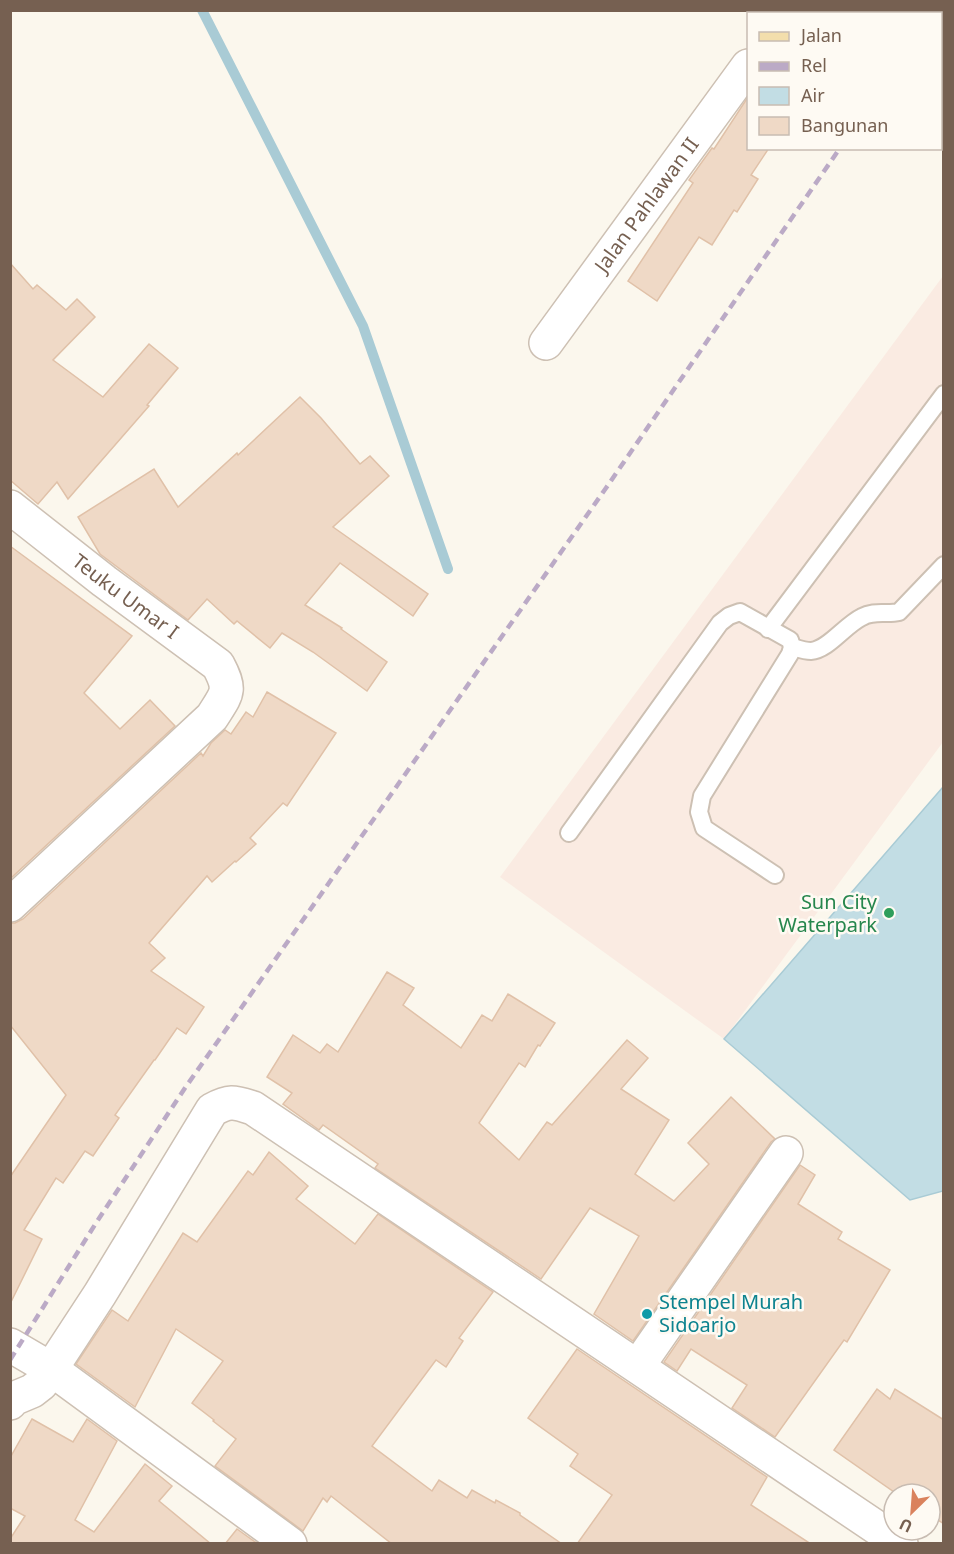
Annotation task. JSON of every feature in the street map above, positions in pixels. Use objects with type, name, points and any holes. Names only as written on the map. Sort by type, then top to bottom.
[{"type":"street","name":"Jalan Pahlawan II","points":[[546,343],[747,67]]},
{"type":"street","name":"Teuku Umar I","points":[[10,507],[104,581],[218,665],[226,679],[227,693],[212,717],[10,904]]},
{"type":"street","points":[[10,1403],[41,1384],[100,1294],[212,1110],[225,1102],[238,1103],[253,1108],[901,1544]]},
{"type":"street","points":[[638,1366],[786,1153]]},
{"type":"street","points":[[10,1345],[51,1369],[290,1544]]},
{"type":"lane","points":[[768,629],[944,394]]},
{"type":"lane","points":[[792,647],[809,651],[819,650],[862,616],[872,613],[899,612],[944,565]]},
{"type":"lane","points":[[569,833],[720,623],[740,612],[790,640],[792,647],[790,654],[702,796],[699,812],[704,828],[775,875]]},
{"type":"shaded area","points":[[943,276],[943,742],[724,1039],[500,877]]},
{"type":"water","name":"Sun City Waterpark","points":[[943,787],[943,1191],[910,1200],[724,1039]]},
{"type":"building","points":[[747,99],[747,150],[768,150],[751,175],[758,179],[737,212],[734,210],[712,245],[699,237],[657,301],[628,281],[693,183],[689,180],[712,148],[714,149]]},
{"type":"building","points":[[10,263],[33,289],[37,285],[66,310],[77,299],[95,317],[53,360],[103,397],[149,344],[178,368],[147,405],[149,406],[68,499],[57,482],[38,504],[10,480]]},
{"type":"building","points":[[300,397],[360,464],[370,456],[389,476],[333,527],[428,594],[413,616],[340,563],[305,605],[342,628],[387,662],[367,691],[282,633],[270,648],[237,621],[234,624],[207,599],[188,620],[100,554],[78,517],[154,469],[178,507]]},
{"type":"building","points":[[10,546],[132,636],[84,693],[120,729],[150,700],[175,726],[10,879]]},
{"type":"building","points":[[267,692],[336,733],[287,806],[283,803],[250,838],[256,844],[212,882],[207,876],[149,943],[165,958],[151,971],[204,1007],[186,1034],[177,1028],[115,1115],[119,1118],[93,1156],[85,1151],[63,1183],[56,1178],[24,1230],[42,1239],[10,1304],[10,1177],[66,1095],[10,1025],[10,923],[23,919],[201,753],[203,756],[211,743],[225,730],[231,734],[246,712],[253,717]]},
{"type":"building","points":[[387,972],[414,988],[403,1005],[461,1048],[482,1015],[492,1021],[508,994],[555,1023],[525,1067],[519,1063],[479,1123],[519,1160],[547,1122],[552,1125],[627,1040],[648,1058],[621,1089],[669,1120],[635,1174],[674,1201],[709,1164],[688,1143],[731,1097],[775,1139],[633,1341],[594,1314],[639,1236],[590,1208],[541,1279],[375,1168],[378,1164],[323,1125],[319,1130],[283,1104],[292,1093],[267,1077],[293,1035],[320,1053],[327,1044],[338,1052]]},
{"type":"building","points":[[269,1152],[308,1186],[296,1199],[355,1244],[378,1214],[493,1292],[459,1338],[463,1341],[446,1367],[436,1360],[372,1446],[432,1491],[439,1480],[467,1498],[472,1490],[520,1513],[562,1544],[392,1544],[331,1496],[327,1502],[323,1498],[303,1531],[215,1466],[236,1439],[192,1403],[223,1361],[176,1329],[135,1407],[76,1364],[112,1310],[128,1321],[183,1233],[197,1242],[248,1171],[253,1175]]},
{"type":"building","points":[[800,1165],[815,1175],[798,1204],[842,1232],[838,1239],[890,1270],[847,1342],[844,1340],[775,1437],[732,1408],[747,1385],[691,1349],[677,1371],[664,1362]]},
{"type":"building","points":[[577,1349],[767,1477],[751,1505],[811,1544],[577,1544],[612,1495],[570,1466],[578,1454],[528,1418]]},
{"type":"building","points":[[877,1389],[890,1399],[895,1389],[944,1420],[944,1524],[942,1523],[942,1482],[882,1484],[834,1450]]},
{"type":"building","points":[[32,1419],[73,1442],[87,1419],[117,1441],[75,1520],[94,1532],[145,1464],[172,1486],[159,1501],[211,1544],[10,1544],[10,1539],[25,1516],[10,1508],[10,1458]]},
{"type":"building","points":[[237,1529],[258,1544],[225,1544]]},
{"type":"waterway","points":[[202,10],[363,326],[448,569]]},
{"type":"railway","points":[[10,1360],[96,1223],[185,1088],[606,488],[839,150]]},
{"type":"place","name":"Sun City Waterpark","points":[[889,913]]},
{"type":"place","name":"Stempel Murah Sidoarjo","points":[[647,1314]]}]
